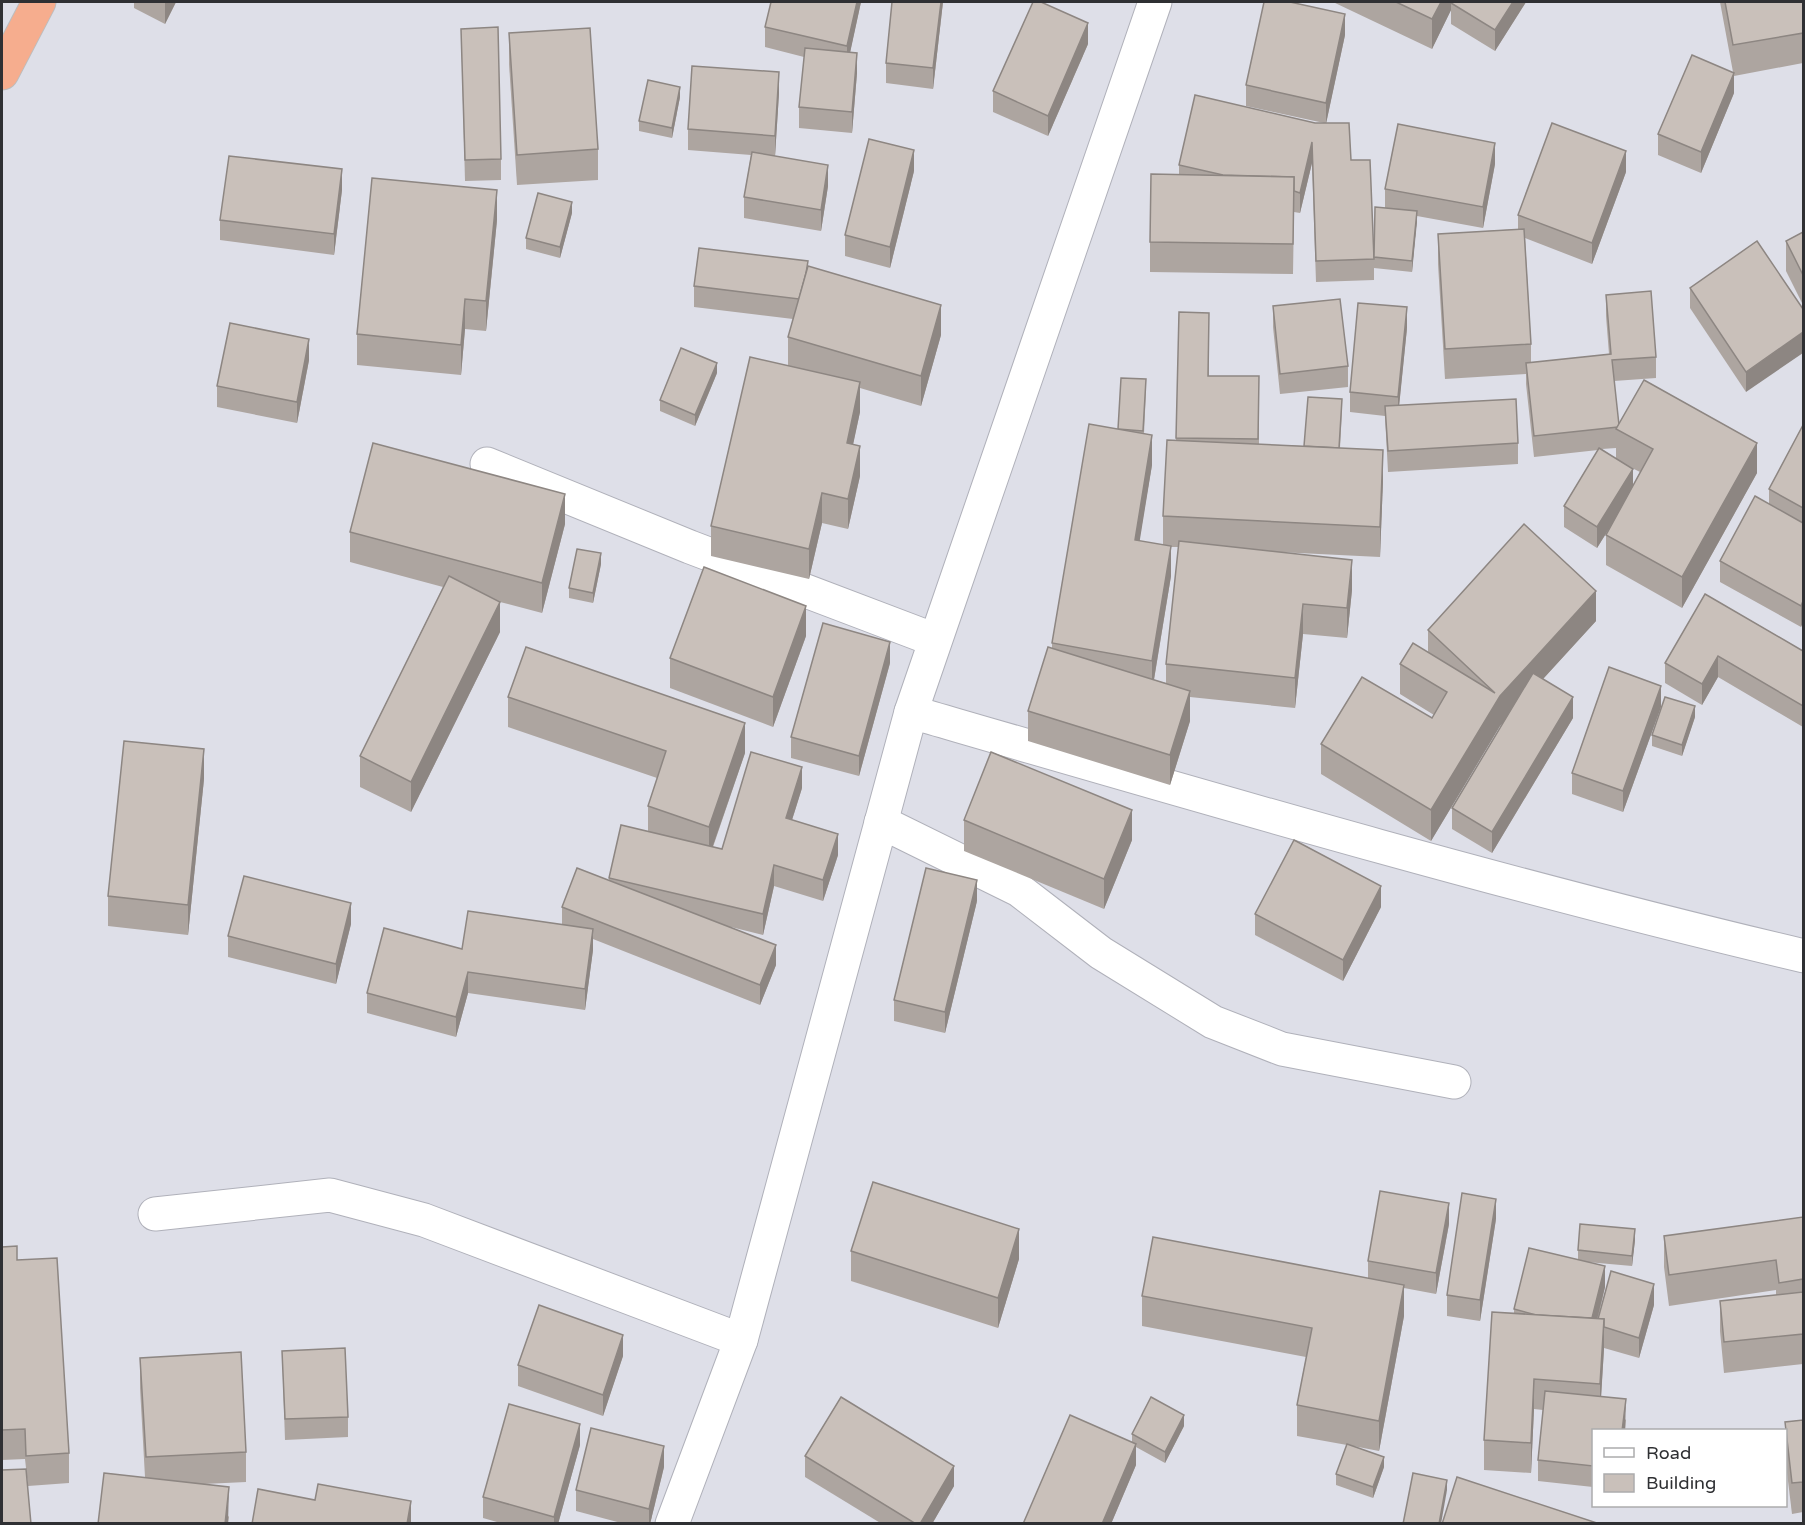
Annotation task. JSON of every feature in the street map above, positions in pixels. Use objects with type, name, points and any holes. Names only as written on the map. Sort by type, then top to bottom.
[{"type":"highway","points":[[2,72],[39,2]]},
{"type":"street","points":[[672,1524],[741,1340],[911,712],[1155,2]]},
{"type":"street","points":[[487,464],[690,547],[935,640]]},
{"type":"street","points":[[911,712],[1444,864],[1678,927],[1803,956]]},
{"type":"street","points":[[881,822],[1019,890],[1101,953],[1213,1022],[1282,1049],[1454,1082]]},
{"type":"street","points":[[155,1215],[330,1195],[423,1220],[741,1340]]},
{"type":"building","points":[[771,2],[857,2],[847,46],[765,27]]},
{"type":"building","points":[[892,2],[941,2],[933,68],[886,63]]},
{"type":"building","points":[[1033,2],[1041,2],[1088,23],[1048,116],[993,91]]},
{"type":"building","points":[[1264,2],[1290,2],[1345,14],[1326,103],[1246,85]]},
{"type":"building","points":[[1396,2],[1441,2],[1432,19]]},
{"type":"building","points":[[1452,2],[1513,2],[1495,30]]},
{"type":"building","points":[[1725,2],[1803,2],[1803,33],[1733,45]]},
{"type":"building","points":[[498,27],[501,159],[465,160],[461,29]]},
{"type":"building","points":[[590,28],[598,149],[517,155],[509,33]]},
{"type":"building","points":[[805,48],[857,53],[852,112],[799,107]]},
{"type":"building","points":[[1692,55],[1734,73],[1701,152],[1658,134]]},
{"type":"building","points":[[692,66],[779,72],[775,136],[688,129]]},
{"type":"building","points":[[648,80],[680,87],[672,128],[639,121]]},
{"type":"building","points":[[1195,95],[1315,123],[1349,123],[1351,160],[1370,160],[1374,259],[1316,261],[1312,142],[1300,193],[1294,191],[1294,177],[1223,175],[1179,165]]},
{"type":"building","points":[[1552,123],[1626,151],[1592,243],[1518,215]]},
{"type":"building","points":[[1398,124],[1495,143],[1483,207],[1385,189]]},
{"type":"building","points":[[869,139],[914,150],[890,247],[845,235]]},
{"type":"building","points":[[752,152],[828,165],[821,210],[744,197]]},
{"type":"building","points":[[229,156],[342,169],[334,234],[220,220]]},
{"type":"building","points":[[1151,174],[1294,177],[1293,244],[1150,242]]},
{"type":"building","points":[[372,178],[497,190],[486,301],[465,299],[461,345],[357,334]]},
{"type":"building","points":[[538,193],[572,202],[560,247],[526,238]]},
{"type":"building","points":[[1375,207],[1417,211],[1412,261],[1374,257]]},
{"type":"building","points":[[1524,229],[1531,344],[1445,349],[1438,234]]},
{"type":"building","points":[[1803,232],[1803,275],[1786,241]]},
{"type":"building","points":[[1757,241],[1803,309],[1803,332],[1746,372],[1690,288]]},
{"type":"building","points":[[699,248],[808,261],[799,299],[694,286]]},
{"type":"building","points":[[808,266],[941,305],[921,376],[788,337]]},
{"type":"building","points":[[1651,291],[1656,357],[1612,360],[1618,427],[1534,436],[1526,363],[1611,354],[1606,295]]},
{"type":"building","points":[[1340,299],[1348,366],[1280,374],[1273,306]]},
{"type":"building","points":[[1358,303],[1407,307],[1398,397],[1350,392]]},
{"type":"building","points":[[1179,312],[1209,313],[1208,376],[1259,376],[1258,439],[1176,438]]},
{"type":"building","points":[[230,323],[309,339],[297,402],[217,386]]},
{"type":"building","points":[[681,348],[717,363],[695,415],[660,400]]},
{"type":"building","points":[[750,357],[860,382],[847,443],[860,446],[848,499],[822,493],[809,549],[711,526]]},
{"type":"building","points":[[1121,378],[1146,379],[1143,431],[1118,429]]},
{"type":"building","points":[[1644,380],[1757,443],[1682,577],[1606,535],[1653,449],[1616,429]]},
{"type":"building","points":[[1308,397],[1342,399],[1339,448],[1304,446]]},
{"type":"building","points":[[1516,399],[1518,443],[1388,451],[1385,406]]},
{"type":"building","points":[[1089,424],[1152,435],[1135,540],[1171,546],[1152,661],[1052,643]]},
{"type":"building","points":[[1803,425],[1803,508],[1769,489]]},
{"type":"building","points":[[1167,440],[1383,450],[1380,527],[1163,516]]},
{"type":"building","points":[[373,443],[565,494],[542,583],[350,532]]},
{"type":"building","points":[[1599,448],[1633,469],[1597,527],[1564,506]]},
{"type":"building","points":[[1755,496],[1803,523],[1803,601],[1801,606],[1720,561]]},
{"type":"building","points":[[1524,524],[1596,591],[1500,696],[1431,810],[1321,744],[1362,677],[1432,718],[1447,692],[1400,664],[1413,643],[1495,693],[1428,630]]},
{"type":"building","points":[[1179,541],[1352,560],[1347,608],[1303,604],[1295,678],[1166,664]]},
{"type":"building","points":[[577,549],[601,553],[593,593],[569,588]]},
{"type":"building","points":[[704,567],[806,606],[773,697],[670,658]]},
{"type":"building","points":[[449,576],[500,602],[411,782],[360,756]]},
{"type":"building","points":[[1705,594],[1803,651],[1803,706],[1718,656],[1702,684],[1665,663]]},
{"type":"building","points":[[823,623],[890,642],[859,756],[791,737]]},
{"type":"building","points":[[526,647],[745,723],[709,827],[648,806],[666,751],[508,697]]},
{"type":"building","points":[[1048,647],[1190,691],[1170,755],[1028,711]]},
{"type":"building","points":[[1609,667],[1661,686],[1623,791],[1572,773]]},
{"type":"building","points":[[1533,673],[1573,697],[1492,832],[1452,808]]},
{"type":"building","points":[[1665,697],[1695,706],[1682,745],[1652,735]]},
{"type":"building","points":[[124,741],[204,749],[188,905],[108,896]]},
{"type":"building","points":[[751,752],[802,767],[786,818],[838,834],[823,880],[774,865],[763,914],[609,878],[621,825],[722,849]]},
{"type":"building","points":[[991,752],[1132,810],[1104,879],[964,820]]},
{"type":"building","points":[[1294,840],[1381,886],[1343,960],[1255,914]]},
{"type":"building","points":[[577,868],[776,945],[760,985],[562,907]]},
{"type":"building","points":[[926,868],[977,880],[945,1012],[894,1000]]},
{"type":"building","points":[[244,876],[351,903],[336,964],[228,936]]},
{"type":"building","points":[[468,911],[593,929],[585,989],[468,972],[456,1017],[367,993],[384,928],[462,949]]},
{"type":"building","points":[[873,1182],[1019,1229],[998,1298],[851,1251]]},
{"type":"building","points":[[1380,1191],[1449,1203],[1436,1273],[1368,1261]]},
{"type":"building","points":[[1462,1193],[1496,1199],[1480,1300],[1447,1295]]},
{"type":"building","points":[[1803,1217],[1803,1279],[1779,1283],[1776,1260],[1669,1275],[1664,1236]]},
{"type":"building","points":[[1580,1224],[1635,1229],[1632,1256],[1578,1250]]},
{"type":"building","points":[[1153,1237],[1404,1285],[1379,1421],[1297,1405],[1312,1328],[1142,1296]]},
{"type":"building","points":[[17,1246],[17,1260],[57,1258],[69,1453],[26,1456],[25,1429],[2,1430],[2,1247]]},
{"type":"building","points":[[1529,1248],[1605,1266],[1592,1318],[1536,1315],[1514,1309]]},
{"type":"building","points":[[1611,1271],[1654,1284],[1639,1338],[1604,1327],[1604,1319],[1598,1319]]},
{"type":"building","points":[[1803,1292],[1803,1334],[1724,1342],[1720,1301]]},
{"type":"building","points":[[539,1305],[623,1335],[603,1395],[518,1365]]},
{"type":"building","points":[[1492,1312],[1604,1319],[1600,1384],[1534,1379],[1531,1443],[1484,1440]]},
{"type":"building","points":[[345,1348],[348,1417],[285,1419],[282,1351]]},
{"type":"building","points":[[241,1352],[246,1452],[146,1457],[140,1358]]},
{"type":"building","points":[[1545,1391],[1626,1399],[1622,1429],[1592,1429],[1592,1466],[1538,1460]]},
{"type":"building","points":[[841,1397],[954,1466],[920,1524],[916,1524],[805,1456]]},
{"type":"building","points":[[1151,1397],[1184,1415],[1165,1452],[1132,1434]]},
{"type":"building","points":[[509,1404],[580,1424],[554,1517],[483,1497]]},
{"type":"building","points":[[1070,1415],[1136,1444],[1102,1524],[1023,1524]]},
{"type":"building","points":[[1803,1420],[1803,1482],[1792,1483],[1785,1422]]},
{"type":"building","points":[[591,1428],[664,1446],[649,1509],[576,1490]]},
{"type":"building","points":[[1347,1444],[1384,1457],[1373,1487],[1336,1474]]},
{"type":"building","points":[[26,1469],[31,1524],[2,1524],[2,1470]]},
{"type":"building","points":[[104,1473],[229,1487],[225,1524],[98,1524]]},
{"type":"building","points":[[1413,1473],[1447,1480],[1439,1524],[1403,1524]]},
{"type":"building","points":[[1457,1477],[1597,1523],[1597,1524],[1442,1524]]},
{"type":"building","points":[[318,1484],[411,1501],[407,1524],[252,1524],[258,1489],[315,1500]]}]
